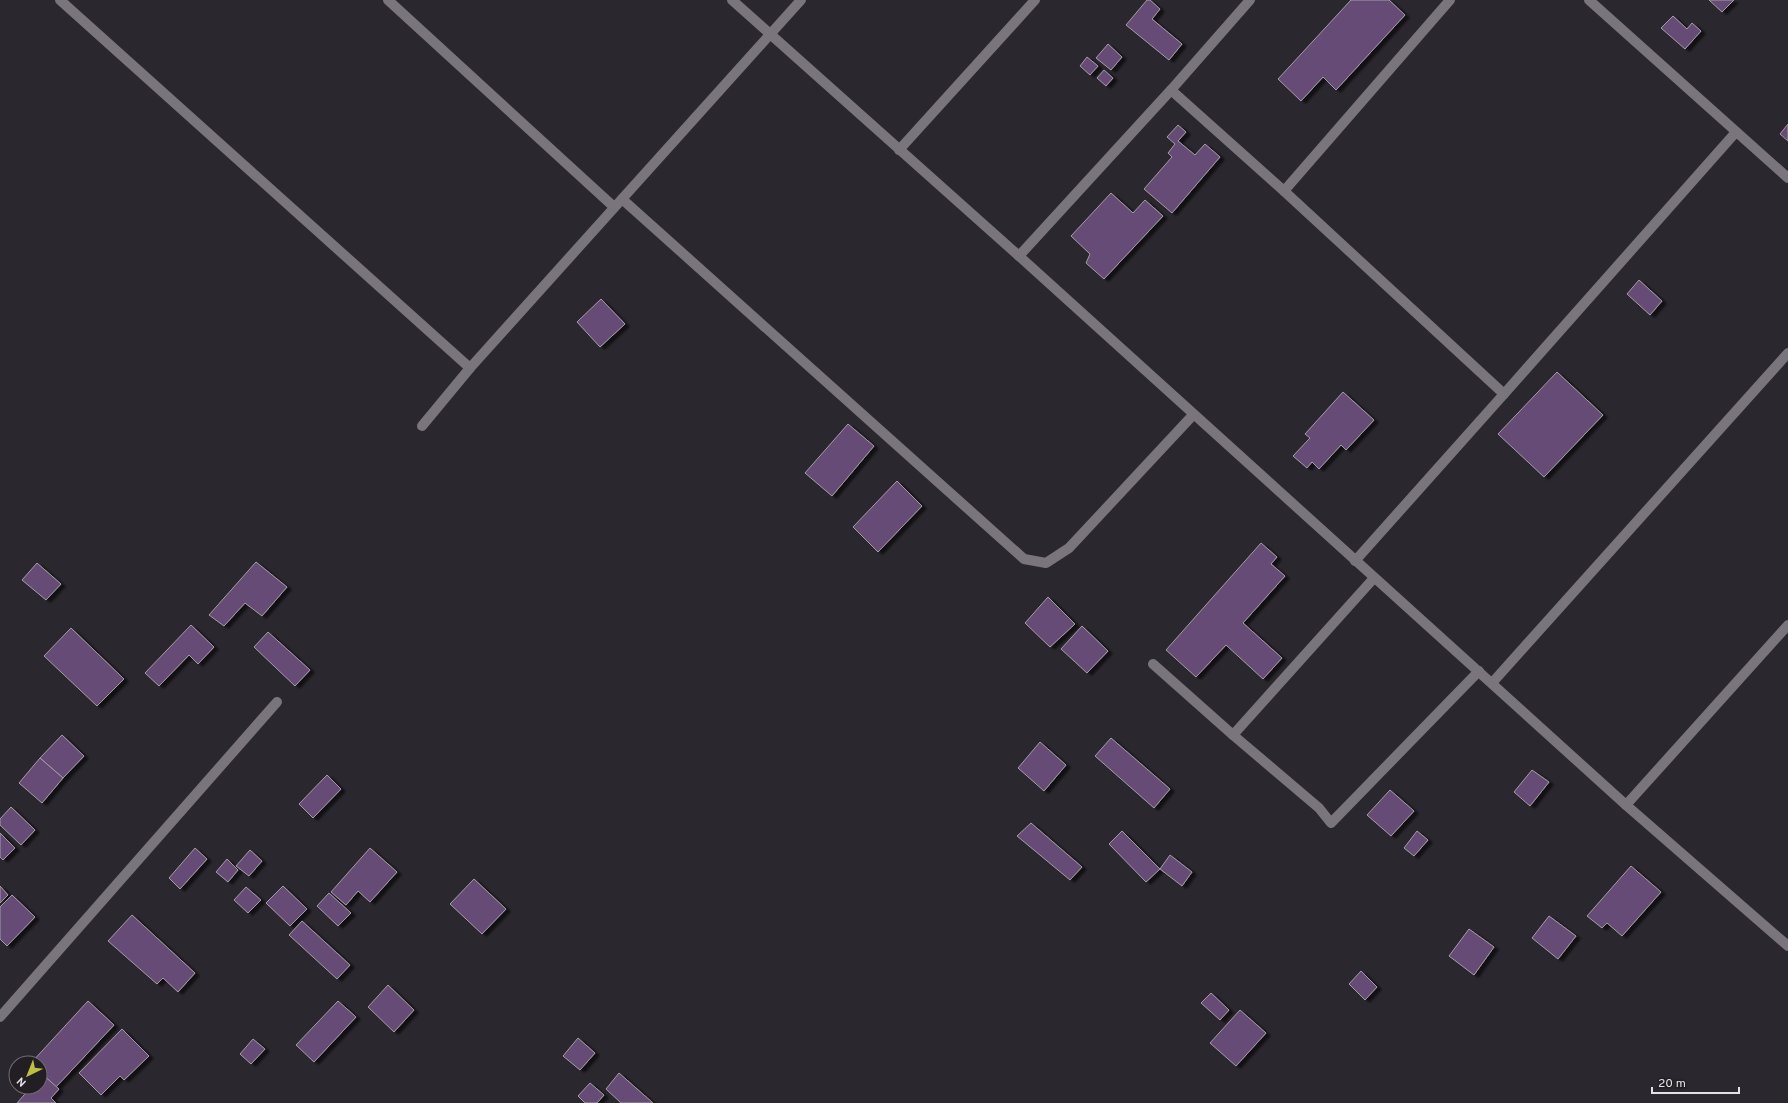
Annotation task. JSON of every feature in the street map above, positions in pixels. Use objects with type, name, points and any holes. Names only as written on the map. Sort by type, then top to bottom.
[{"type":"street","points":[[60,0],[470,368]]},
{"type":"street","points":[[388,0],[614,207]]},
{"type":"street","points":[[732,0],[1019,256],[1355,561],[1492,682],[1626,805],[1788,946]]},
{"type":"street","points":[[422,426],[470,368],[801,0]]},
{"type":"street","points":[[899,150],[1035,0]]},
{"type":"street","points":[[1019,256],[1171,90],[1250,0]]},
{"type":"street","points":[[1284,191],[1450,0]]},
{"type":"street","points":[[1589,0],[1788,178]]},
{"type":"street","points":[[1171,90],[1284,191],[1504,394]]},
{"type":"street","points":[[1355,561],[1736,132]]},
{"type":"street","points":[[622,198],[1024,559],[1046,563],[1069,548],[1193,415]]},
{"type":"street","points":[[1492,682],[1788,353]]},
{"type":"street","points":[[1233,735],[1374,578]]},
{"type":"street","points":[[1626,805],[1788,625]]},
{"type":"street","points":[[1153,664],[1233,735],[1319,808],[1331,823],[1479,671]]},
{"type":"street","points":[[0,1017],[277,702]]},
{"type":"building","points":[[1147,0],[1150,0],[1160,9],[1152,19],[1182,44],[1169,60],[1126,25]]},
{"type":"building","points":[[1351,0],[1389,0],[1405,15],[1336,90],[1323,77],[1301,101],[1278,79]]},
{"type":"building","points":[[1709,0],[1734,0],[1722,12]]},
{"type":"building","points":[[1673,16],[1687,29],[1692,23],[1701,31],[1685,49],[1661,28]]},
{"type":"building","points":[[1108,44],[1122,57],[1111,70],[1096,58]]},
{"type":"building","points":[[1087,57],[1098,66],[1090,75],[1080,66]]},
{"type":"building","points":[[1104,70],[1113,78],[1106,86],[1097,78]]},
{"type":"building","points":[[1788,124],[1788,141],[1780,134]]},
{"type":"building","points":[[1178,125],[1186,132],[1178,141],[1195,155],[1205,144],[1220,157],[1172,213],[1144,189],[1172,157],[1168,153],[1175,144],[1167,137]]},
{"type":"building","points":[[1111,193],[1133,213],[1145,200],[1163,216],[1104,279],[1086,263],[1090,254],[1071,236]]},
{"type":"building","points":[[1639,280],[1662,301],[1650,315],[1627,294]]},
{"type":"building","points":[[601,299],[625,324],[600,347],[577,322]]},
{"type":"building","points":[[1557,372],[1603,415],[1544,477],[1498,434]]},
{"type":"building","points":[[1343,392],[1374,420],[1346,450],[1341,445],[1319,469],[1312,462],[1307,468],[1293,456],[1310,438],[1305,434]]},
{"type":"building","points":[[848,424],[874,446],[832,496],[805,473]]},
{"type":"building","points":[[897,481],[922,506],[878,552],[853,527]]},
{"type":"building","points":[[1261,543],[1277,557],[1271,564],[1285,576],[1243,623],[1282,658],[1263,679],[1226,645],[1196,677],[1166,650]]},
{"type":"building","points":[[256,562],[287,587],[262,616],[245,603],[224,626],[209,615]]},
{"type":"building","points":[[37,563],[61,584],[46,600],[22,580]]},
{"type":"building","points":[[1048,597],[1075,624],[1050,647],[1025,623]]},
{"type":"building","points":[[191,625],[214,647],[198,664],[189,655],[159,686],[145,673]]},
{"type":"building","points":[[1082,626],[1108,651],[1087,673],[1061,649]]},
{"type":"building","points":[[71,628],[124,679],[97,706],[44,656]]},
{"type":"building","points":[[268,632],[310,670],[295,686],[254,647]]},
{"type":"building","points":[[62,735],[84,756],[63,778],[40,758]]},
{"type":"building","points":[[1111,738],[1170,789],[1154,808],[1095,756]]},
{"type":"building","points":[[1040,742],[1066,765],[1044,791],[1018,768]]},
{"type":"building","points":[[40,758],[63,778],[42,803],[19,783]]},
{"type":"building","points":[[1532,770],[1549,782],[1530,806],[1514,792]]},
{"type":"building","points":[[327,775],[341,789],[313,818],[299,804]]},
{"type":"building","points":[[1390,790],[1414,811],[1391,836],[1367,815]]},
{"type":"building","points":[[11,807],[35,830],[21,845],[0,825],[0,819]]},
{"type":"building","points":[[1031,823],[1082,867],[1070,880],[1017,836]]},
{"type":"building","points":[[1122,831],[1160,869],[1146,882],[1109,844]]},
{"type":"building","points":[[1417,831],[1428,840],[1414,856],[1404,848]]},
{"type":"building","points":[[0,833],[15,848],[3,860],[0,857]]},
{"type":"building","points":[[195,848],[207,859],[180,889],[169,878]]},
{"type":"building","points":[[370,848],[397,872],[370,902],[358,891],[346,905],[331,892]]},
{"type":"building","points":[[250,850],[262,861],[249,876],[236,866]]},
{"type":"building","points":[[1170,855],[1192,872],[1182,886],[1160,869]]},
{"type":"building","points":[[227,859],[238,870],[228,882],[216,872]]},
{"type":"building","points":[[1631,866],[1661,892],[1622,936],[1607,923],[1602,928],[1587,916]]},
{"type":"building","points":[[474,879],[506,909],[482,934],[450,904]]},
{"type":"building","points":[[0,886],[8,895],[0,903]]},
{"type":"building","points":[[283,886],[307,909],[290,926],[266,903]]},
{"type":"building","points":[[246,887],[261,900],[248,913],[234,900]]},
{"type":"building","points":[[329,893],[351,913],[338,926],[317,906]]},
{"type":"building","points":[[12,895],[35,917],[7,946],[0,939],[0,907]]},
{"type":"building","points":[[132,915],[195,973],[178,992],[163,978],[157,984],[108,941]]},
{"type":"building","points":[[1549,916],[1576,936],[1558,959],[1532,938]]},
{"type":"building","points":[[302,921],[350,965],[337,979],[289,935]]},
{"type":"building","points":[[1469,929],[1494,947],[1474,975],[1449,956]]},
{"type":"building","points":[[1361,971],[1377,987],[1365,1000],[1349,984]]},
{"type":"building","points":[[388,985],[414,1010],[394,1032],[368,1007]]},
{"type":"building","points":[[1211,993],[1229,1010],[1220,1020],[1201,1003]]},
{"type":"building","points":[[88,1001],[114,1025],[56,1087],[48,1080],[48,1055],[38,1055]]},
{"type":"building","points":[[338,1001],[356,1017],[314,1062],[296,1045]]},
{"type":"building","points":[[1240,1010],[1266,1033],[1236,1066],[1210,1043]]},
{"type":"building","points":[[122,1029],[149,1056],[124,1080],[120,1076],[101,1095],[79,1073]]},
{"type":"building","points":[[578,1038],[595,1053],[580,1070],[563,1056]]},
{"type":"building","points":[[253,1039],[265,1049],[251,1064],[240,1054]]},
{"type":"building","points":[[619,1073],[653,1103],[621,1103],[606,1089]]},
{"type":"building","points":[[48,1079],[59,1089],[51,1098],[56,1103],[17,1103],[24,1095],[48,1095]]},
{"type":"building","points":[[590,1083],[604,1095],[597,1103],[585,1103],[578,1096]]}]
